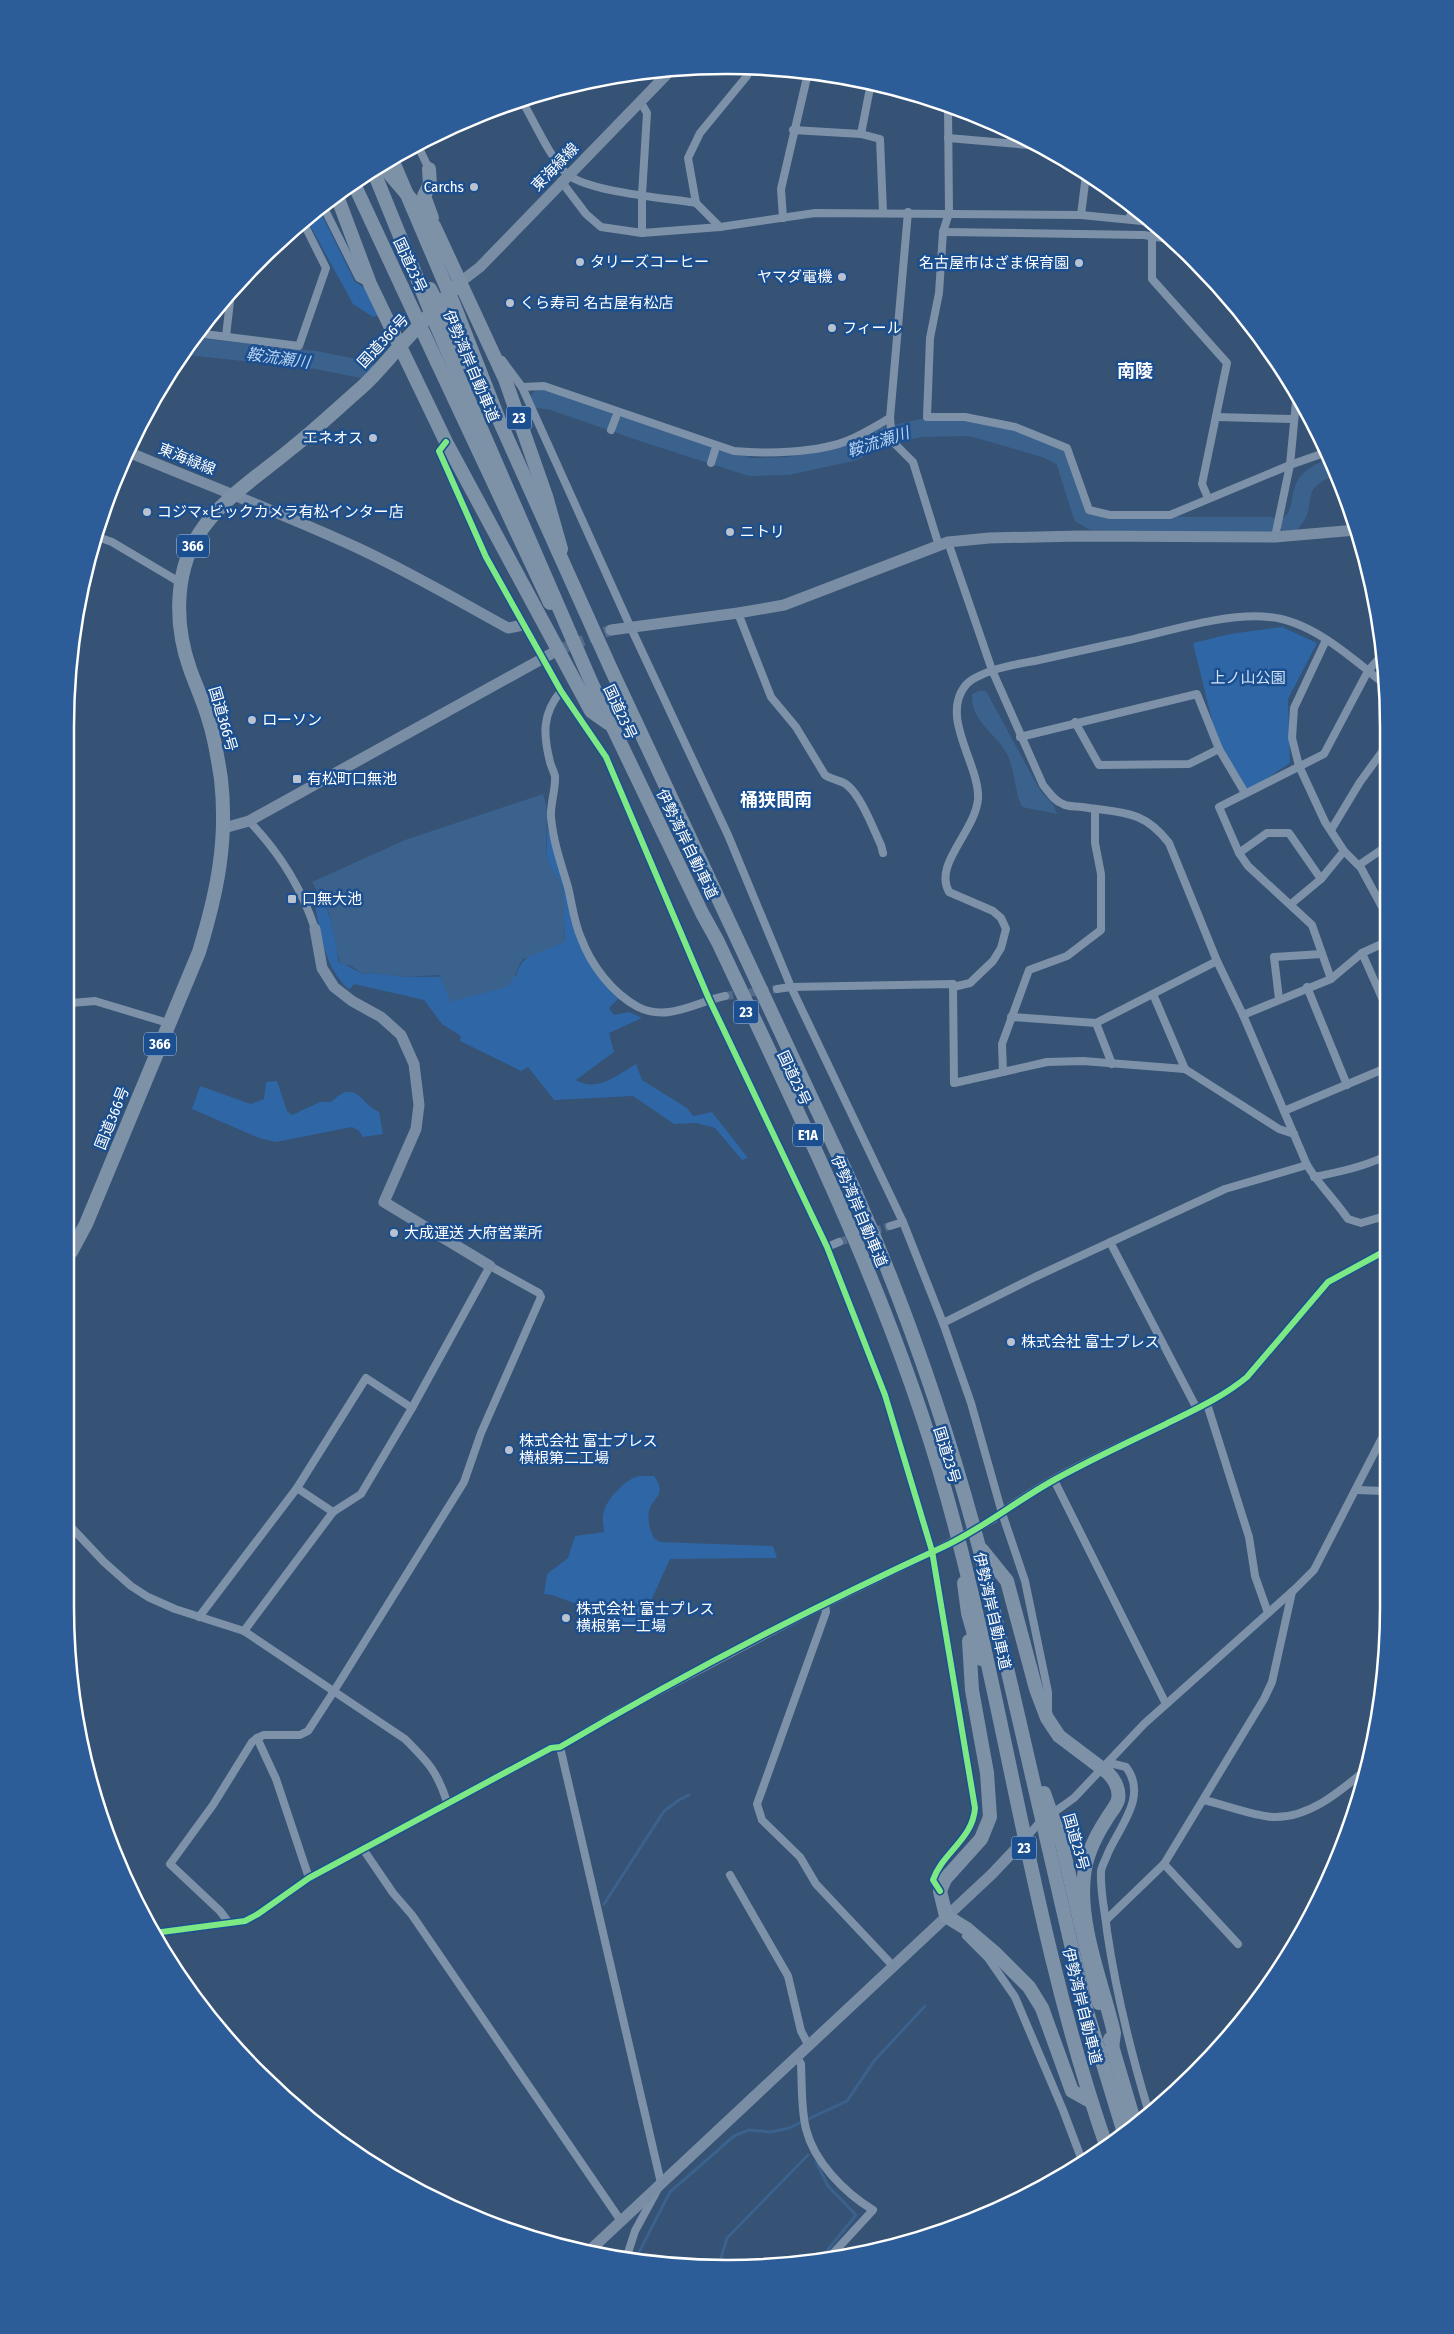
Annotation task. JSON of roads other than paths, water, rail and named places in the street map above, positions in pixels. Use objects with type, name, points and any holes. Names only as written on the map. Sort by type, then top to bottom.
[{"type":"highway","name":"伊勢湾岸自動車道","points":[[394,165],[454,305],[499,420],[611,669],[854,1189],[889,1270],[920,1351],[963,1485],[1081,1987],[1122,2127]]},
{"type":"highway","points":[[429,169],[430,184],[424,196],[434,226],[460,283]]},
{"type":"highway","points":[[386,170],[434,226]]},
{"type":"highway","name":"国道23号","points":[[376,176],[422,273],[535,494],[836,1146],[892,1273],[926,1361],[954,1448],[982,1550],[1032,1757],[1062,1844],[1099,2003],[1133,2118]]},
{"type":"highway","name":"伊勢湾岸自動車道","points":[[376,177],[445,346],[592,684],[718,942],[809,1137],[870,1278],[902,1359],[946,1495],[961,1552],[1044,1921],[1083,2074],[1103,2140]]},
{"type":"highway","name":"国道23号","points":[[356,189],[701,916],[861,1260],[928,1445],[962,1569],[968,1612],[988,1686],[1054,1972],[1088,2100],[1103,2141]]},
{"type":"highway","points":[[339,202],[370,284],[446,442],[591,711],[608,723]]},
{"type":"highway","name":"国道366号","points":[[74,1246],[86,1224],[199,952],[214,905],[224,828],[220,777],[209,722],[189,668],[178,611],[181,583],[196,538],[210,519],[234,494],[294,447],[364,385],[460,283]]},
{"type":"highway","name":"23","points":[[460,283],[505,380],[546,496],[564,559]]},
{"type":"highway","points":[[982,1550],[1007,1582],[1036,1689],[1046,1718],[1060,1736],[1114,1778],[1118,1788],[1118,1801],[1090,1847],[1084,1876],[1083,1902],[1091,1943],[1114,2033],[1112,2048]]},
{"type":"highway","points":[[968,1612],[972,1690],[987,1773],[990,1817],[981,1839],[945,1879],[940,1891],[946,1916],[994,1952],[1029,1987],[1042,2008],[1072,2091],[1088,2100]]},
{"type":"street","points":[[720,227],[696,203],[688,158],[700,134],[748,74]]},
{"type":"street","name":"東海緑線","points":[[460,283],[480,267],[564,177],[664,77]]},
{"type":"street","points":[[783,218],[781,189],[793,130],[807,78]]},
{"type":"street","points":[[861,134],[869,90]]},
{"type":"street","points":[[640,101],[648,113],[642,195],[642,233]]},
{"type":"street","points":[[525,106],[586,214],[600,227],[642,233],[720,227],[815,213],[883,212],[1081,215],[1139,220]]},
{"type":"street","points":[[948,112],[949,213],[943,232],[939,293],[930,338],[928,417],[965,416],[1015,427],[1067,448],[1085,503],[1089,510],[1098,514],[1170,515],[1208,498],[1320,454]]},
{"type":"street","points":[[793,130],[861,134],[880,139],[883,212]]},
{"type":"street","points":[[948,138],[1023,144]]},
{"type":"street","points":[[420,150],[429,169]]},
{"type":"street","points":[[564,177],[605,189],[696,203]]},
{"type":"street","points":[[1081,215],[1085,181]]},
{"type":"street","points":[[326,212],[358,278],[370,284]]},
{"type":"street","points":[[908,212],[890,419],[892,441],[913,462],[992,670],[1020,737],[1052,797],[1063,804],[1134,814],[1148,821],[1159,830],[1169,843],[1217,961],[1243,1014],[1307,1165],[1322,1188],[1332,1196],[1348,1219],[1362,1223],[1380,1218]]},
{"type":"street","points":[[1129,219],[1131,214]]},
{"type":"street","points":[[205,334],[299,346],[326,268],[306,228]]},
{"type":"street","points":[[943,232],[1144,236],[1161,238]]},
{"type":"street","points":[[1152,238],[1152,279],[1227,363],[1202,484],[1208,498]]},
{"type":"street","points":[[226,336],[230,304]]},
{"type":"street","points":[[489,345],[522,387],[630,626],[728,835],[792,986],[902,1222],[943,1324],[971,1403],[1002,1512],[1025,1581],[1048,1692],[1046,1718]]},
{"type":"street","points":[[522,387],[544,386],[734,450],[754,453],[836,445],[890,419]]},
{"type":"street","points":[[1274,537],[1290,465],[1296,405]]},
{"type":"street","points":[[611,430],[616,417]]},
{"type":"street","points":[[1216,417],[1294,419]]},
{"type":"street","points":[[446,442],[439,451],[486,557],[561,691],[606,757],[709,1000],[827,1248],[885,1395],[932,1551],[975,1808],[975,1819],[958,1847],[937,1868],[933,1880],[940,1891]]},
{"type":"street","points":[[711,463],[715,450]]},
{"type":"street","name":"東海緑線","points":[[134,454],[234,494],[360,549],[442,591],[508,628],[523,625]]},
{"type":"street","points":[[611,630],[738,613],[784,604],[944,544],[989,538],[1080,536],[1274,537],[1350,531]]},
{"type":"street","points":[[102,538],[112,542],[181,583]]},
{"type":"street","points":[[738,613],[771,697],[796,727],[825,775],[831,780],[844,783],[855,795],[881,845],[883,853]]},
{"type":"street","points":[[953,987],[970,983],[993,960],[1001,948],[1006,929],[1001,918],[993,911],[949,892],[945,877],[948,862],[973,822],[978,798],[961,739],[958,711],[959,697],[965,686],[973,679],[992,670],[1227,619],[1269,617],[1309,628],[1379,680]]},
{"type":"street","points":[[1326,640],[1294,708],[1292,738],[1299,766],[1325,822],[1344,851],[1359,865],[1380,903]]},
{"type":"street","points":[[224,828],[250,821],[558,650]]},
{"type":"street","points":[[1331,979],[1312,925],[1248,866],[1239,853],[1218,807],[1324,754],[1368,672],[1377,661]]},
{"type":"street","points":[[561,691],[550,704],[546,717],[545,743],[551,769],[555,775],[551,816],[554,842],[580,938],[599,972],[614,988],[638,1007],[658,1014],[684,1010],[725,996]]},
{"type":"street","points":[[1020,737],[1075,722],[1197,694],[1219,749],[1245,793]]},
{"type":"street","points":[[1075,722],[1099,765],[1189,764],[1219,749]]},
{"type":"street","points":[[1331,830],[1360,782],[1380,755]]},
{"type":"street","points":[[1003,1072],[1002,1044],[1029,970],[1067,956],[1101,930],[1101,874],[1095,843],[1095,809]]},
{"type":"street","points":[[229,1923],[220,1910],[170,1864],[213,1804],[252,1742],[264,1735],[300,1735],[308,1731],[464,1482],[481,1433],[541,1297],[539,1293],[490,1266],[384,1202],[416,1129],[418,1105],[414,1064],[401,1035],[380,1017],[352,1001],[334,987],[322,968],[315,929],[310,914],[274,849],[250,821]]},
{"type":"street","points":[[1239,853],[1267,834],[1289,833],[1321,880]]},
{"type":"street","points":[[1291,904],[1321,880],[1344,851]]},
{"type":"street","points":[[1359,865],[1380,851]]},
{"type":"street","points":[[1243,1014],[1278,998],[1331,979],[1362,954],[1380,945]]},
{"type":"street","points":[[1278,998],[1274,957],[1322,954]]},
{"type":"street","points":[[1362,954],[1380,994]]},
{"type":"street","points":[[1011,1017],[1096,1023],[1217,961]]},
{"type":"street","points":[[777,989],[792,986],[953,984],[954,1082],[1047,1062],[1185,1069],[1279,1129],[1294,1134]]},
{"type":"street","points":[[1307,987],[1347,1085]]},
{"type":"street","points":[[1152,994],[1185,1069]]},
{"type":"street","points":[[74,1003],[95,1001],[168,1023]]},
{"type":"street","points":[[1096,1023],[1112,1064]]},
{"type":"street","points":[[1284,1111],[1380,1071]]},
{"type":"street","points":[[1314,1177],[1371,1163],[1380,1159]]},
{"type":"street","points":[[943,1324],[1110,1242],[1225,1189],[1307,1165]]},
{"type":"street","points":[[890,1226],[902,1222]]},
{"type":"street","points":[[827,1248],[839,1242]]},
{"type":"street","points":[[1110,1242],[1197,1409]]},
{"type":"street","points":[[160,1932],[245,1921],[309,1878],[448,1802],[551,1748],[560,1746],[616,1714],[825,1604],[932,1551],[942,1548],[994,1519],[1002,1512],[1054,1480],[1207,1404],[1234,1388],[1247,1376],[1328,1282],[1380,1253]]},
{"type":"street","points":[[244,1631],[333,1512],[361,1494],[412,1408],[490,1266]]},
{"type":"street","points":[[200,1618],[297,1488],[366,1378],[412,1408]]},
{"type":"street","points":[[1207,1404],[1249,1537],[1255,1576],[1268,1613]]},
{"type":"street","points":[[594,2247],[992,1874],[1039,1823],[1074,1798],[1102,1767],[1166,1704],[1292,1592],[1314,1570],[1380,1442]]},
{"type":"street","points":[[1054,1480],[1166,1704]]},
{"type":"street","points":[[297,1488],[333,1512]]},
{"type":"street","points":[[1357,1490],[1380,1491]]},
{"type":"street","points":[[74,1530],[104,1562],[131,1586],[174,1609],[244,1631],[405,1739],[428,1761],[439,1778],[448,1802]]},
{"type":"street","points":[[1106,1920],[1164,1864],[1264,1699],[1272,1682],[1292,1592]]},
{"type":"street","points":[[825,1604],[826,1612],[757,1804],[762,1820],[800,1857],[816,1884],[894,1967]]},
{"type":"street","points":[[257,1738],[276,1778],[309,1878]]},
{"type":"street","points":[[560,1746],[662,2183],[635,2232],[628,2253]]},
{"type":"street","points":[[1102,1767],[1114,1764],[1126,1767],[1133,1776],[1135,1790],[1131,1810],[1116,1835],[1101,1869],[1102,1910],[1106,1920],[1118,1998],[1149,2105]]},
{"type":"street","points":[[1204,1800],[1273,1817],[1292,1815],[1334,1797],[1358,1777]]},
{"type":"street","points":[[363,1849],[393,1893],[412,1915],[621,2221]]},
{"type":"street","points":[[1164,1864],[1238,1944]]},
{"type":"street","points":[[730,1875],[788,1976],[801,2031],[809,2046]]},
{"type":"street","points":[[946,1916],[988,1958],[1015,1997],[1080,2156]]},
{"type":"street","points":[[797,2057],[801,2064],[805,2128],[817,2156],[852,2197],[873,2210],[835,2251]]},
{"type":"waterway","name":"鞍流瀬川","points":[[196,347],[316,360],[366,370]]},
{"type":"waterway","name":"鞍流瀬川","points":[[539,399],[552,401],[750,467],[788,466],[853,452],[882,437],[921,428],[971,427],[1047,449],[1064,458],[1082,515],[1093,521],[1188,526],[1271,526]]},
{"type":"waterway","name":"鞍流瀬川","points":[[1289,525],[1296,518],[1304,488],[1308,481],[1327,469]]},
{"type":"waterway","points":[[604,1904],[664,1811],[689,1795]]},
{"type":"waterway","points":[[638,2254],[670,2192],[734,2136],[749,2130],[771,2132],[789,2128],[847,2101],[874,2061],[925,2006]]},
{"type":"waterway","points":[[720,2260],[727,2238],[808,2155]]},
{"type":"waterway","points":[[816,2162],[828,2186],[856,2215],[825,2253]]},
{"type":"tunnel","points":[[558,650],[611,630]]},
{"type":"tunnel","points":[[725,996],[777,989]]},
{"type":"tunnel","points":[[839,1242],[890,1226]]},
{"type":"place","name":"Carchs","points":[[474,187]]},
{"type":"place","name":"タリーズコーヒー","points":[[580,262]]},
{"type":"place","name":"名古屋市はざま保育園","points":[[1079,263]]},
{"type":"place","name":"ヤマダ電機","points":[[842,277]]},
{"type":"place","name":"くら寿司 名古屋有松店","points":[[510,303]]},
{"type":"place","name":"フィール","points":[[832,328]]},
{"type":"place","name":"エネオス","points":[[373,438]]},
{"type":"place","name":"コジマ×ビックカメラ有松インター店","points":[[147,512]]},
{"type":"place","name":"ニトリ","points":[[730,532]]},
{"type":"place","name":"ローソン","points":[[252,720]]},
{"type":"place","name":"有松町口無池","points":[[297,779]]},
{"type":"place","name":"口無大池","points":[[292,899]]},
{"type":"place","name":"大成運送 大府営業所","points":[[394,1233]]},
{"type":"place","name":"株式会社 富士プレス","points":[[1011,1342]]},
{"type":"place","name":"株式会社 富士プレス 横根第二工場","points":[[509,1450]]},
{"type":"place","name":"株式会社 富士プレス 横根第一工場","points":[[566,1618]]},
{"type":"district","name":"南陵","points":[[1135,371]]},
{"type":"district","name":"桶狭間南","points":[[776,800]]},
{"type":"park label","name":"上ノ山公園","points":[[1248,678]]}]
